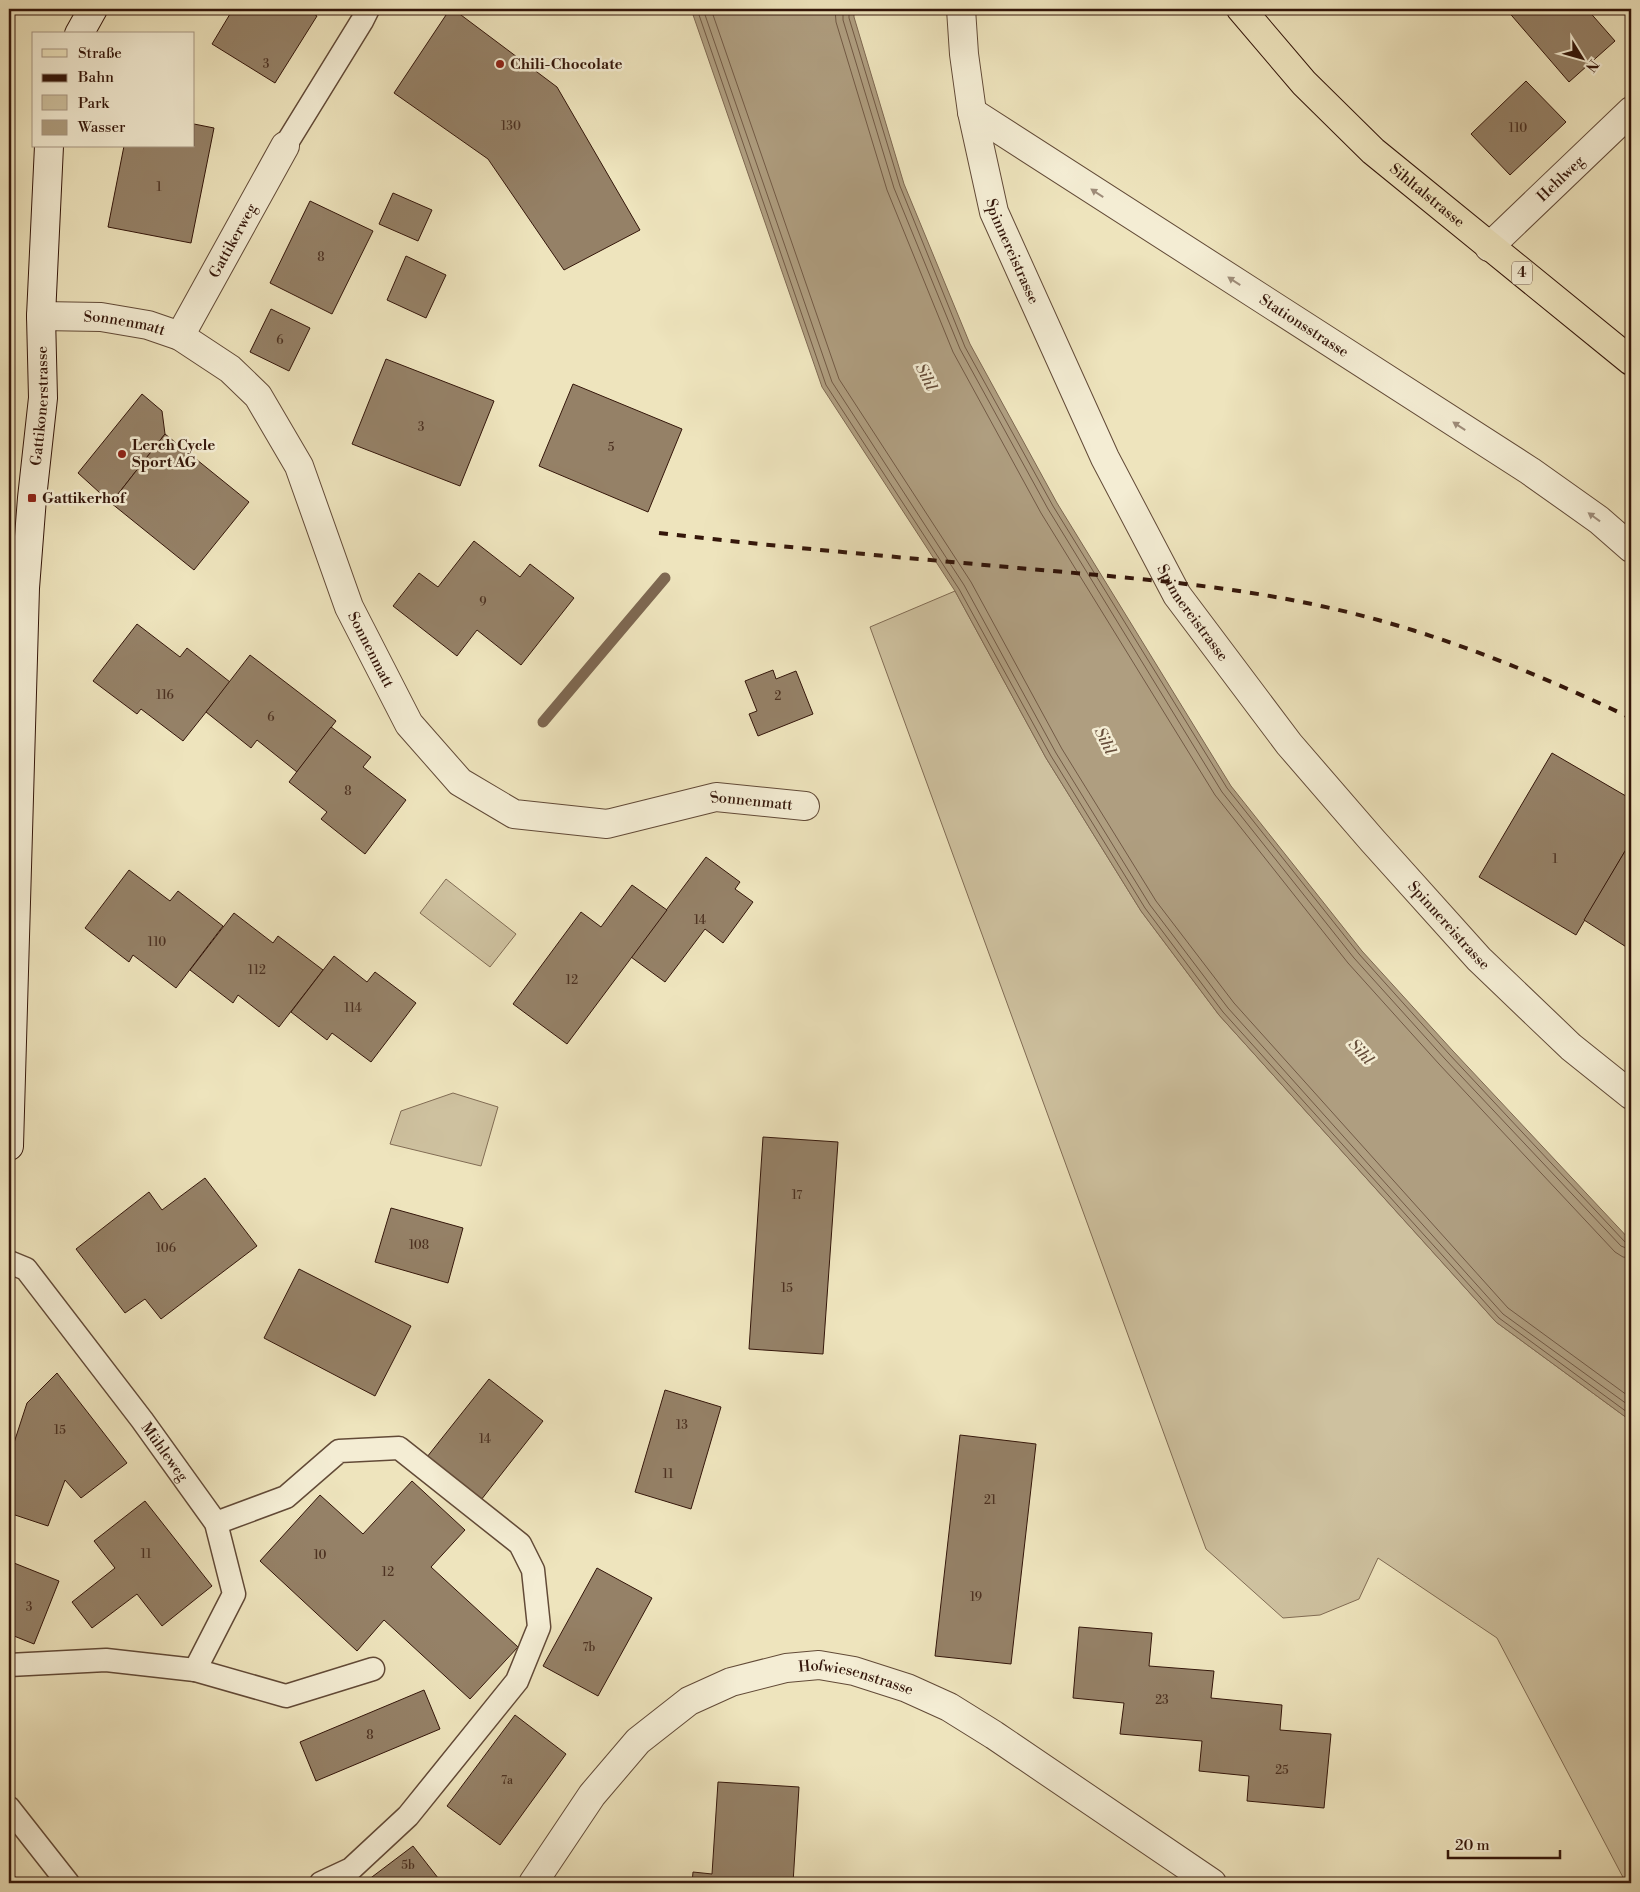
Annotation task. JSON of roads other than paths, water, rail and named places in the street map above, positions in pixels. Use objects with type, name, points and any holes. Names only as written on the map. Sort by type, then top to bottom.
[{"type":"main road","name":"Sihltalstrasse","points":[[1241,9],[1304,83],[1374,151],[1489,247],[1631,360]]},
{"type":"street","points":[[80,32],[93,9]]},
{"type":"street","name":"Spinnereistrasse","points":[[961,9],[964,54],[972,112],[994,212],[1105,458],[1177,595],[1288,744],[1466,945],[1571,1047],[1631,1095]]},
{"type":"street","name":"Hehlweg","points":[[1489,247],[1631,110]]},
{"type":"street","name":"Stationsstrasse","points":[[972,112],[1530,471],[1599,520],[1631,548]]},
{"type":"street","name":"Gattikerweg","points":[[180,336],[286,146]]},
{"type":"street","name":"Gattikonerstrasse","points":[[9,1143],[17,588],[32,498],[43,398],[41,316],[49,148]]},
{"type":"street","name":"Sonnenmatt","points":[[41,316],[101,317],[148,325],[180,336],[230,369],[258,396],[299,466],[349,607],[409,724],[460,782],[514,814],[607,824],[716,797],[805,806]]},
{"type":"street","name":"Hofwiesenstrasse","points":[[533,1883],[592,1796],[638,1741],[689,1700],[731,1682],[786,1668],[819,1665],[854,1671],[907,1688],[949,1707],[994,1735],[1212,1883]]},
{"type":"lane","points":[[286,146],[368,9]]},
{"type":"lane","name":"Mühleweg","points":[[9,1262],[26,1269],[142,1420],[216,1523],[234,1594],[195,1670]]},
{"type":"lane","points":[[216,1523],[286,1497],[339,1451],[399,1448],[520,1544],[533,1570],[539,1627],[517,1681],[408,1816],[351,1869],[321,1883]]},
{"type":"lane","points":[[9,1665],[106,1660],[195,1670],[286,1696],[373,1669]]},
{"type":"lane","points":[[9,1808],[69,1881]]},
{"type":"water","name":"Sihl","points":[[691,9],[854,9],[854,17],[904,184],[970,344],[1057,503],[1231,786],[1362,951],[1631,1241],[1631,1421],[1496,1322],[1219,1015],[1141,911],[1046,758],[955,591],[822,387]]},
{"type":"waterway","points":[[543,722],[665,578]]},
{"type":"railway","points":[[659,533],[1170,582],[1283,598],[1361,615],[1440,639],[1518,668],[1631,718]]},
{"type":"place","name":"Chili-Chocolate","points":[[500,64]]},
{"type":"place","name":"Lerch Cycle Sport AG","points":[[122,454]]},
{"type":"place","name":"Gattikerhof","points":[[32,498]]}]
